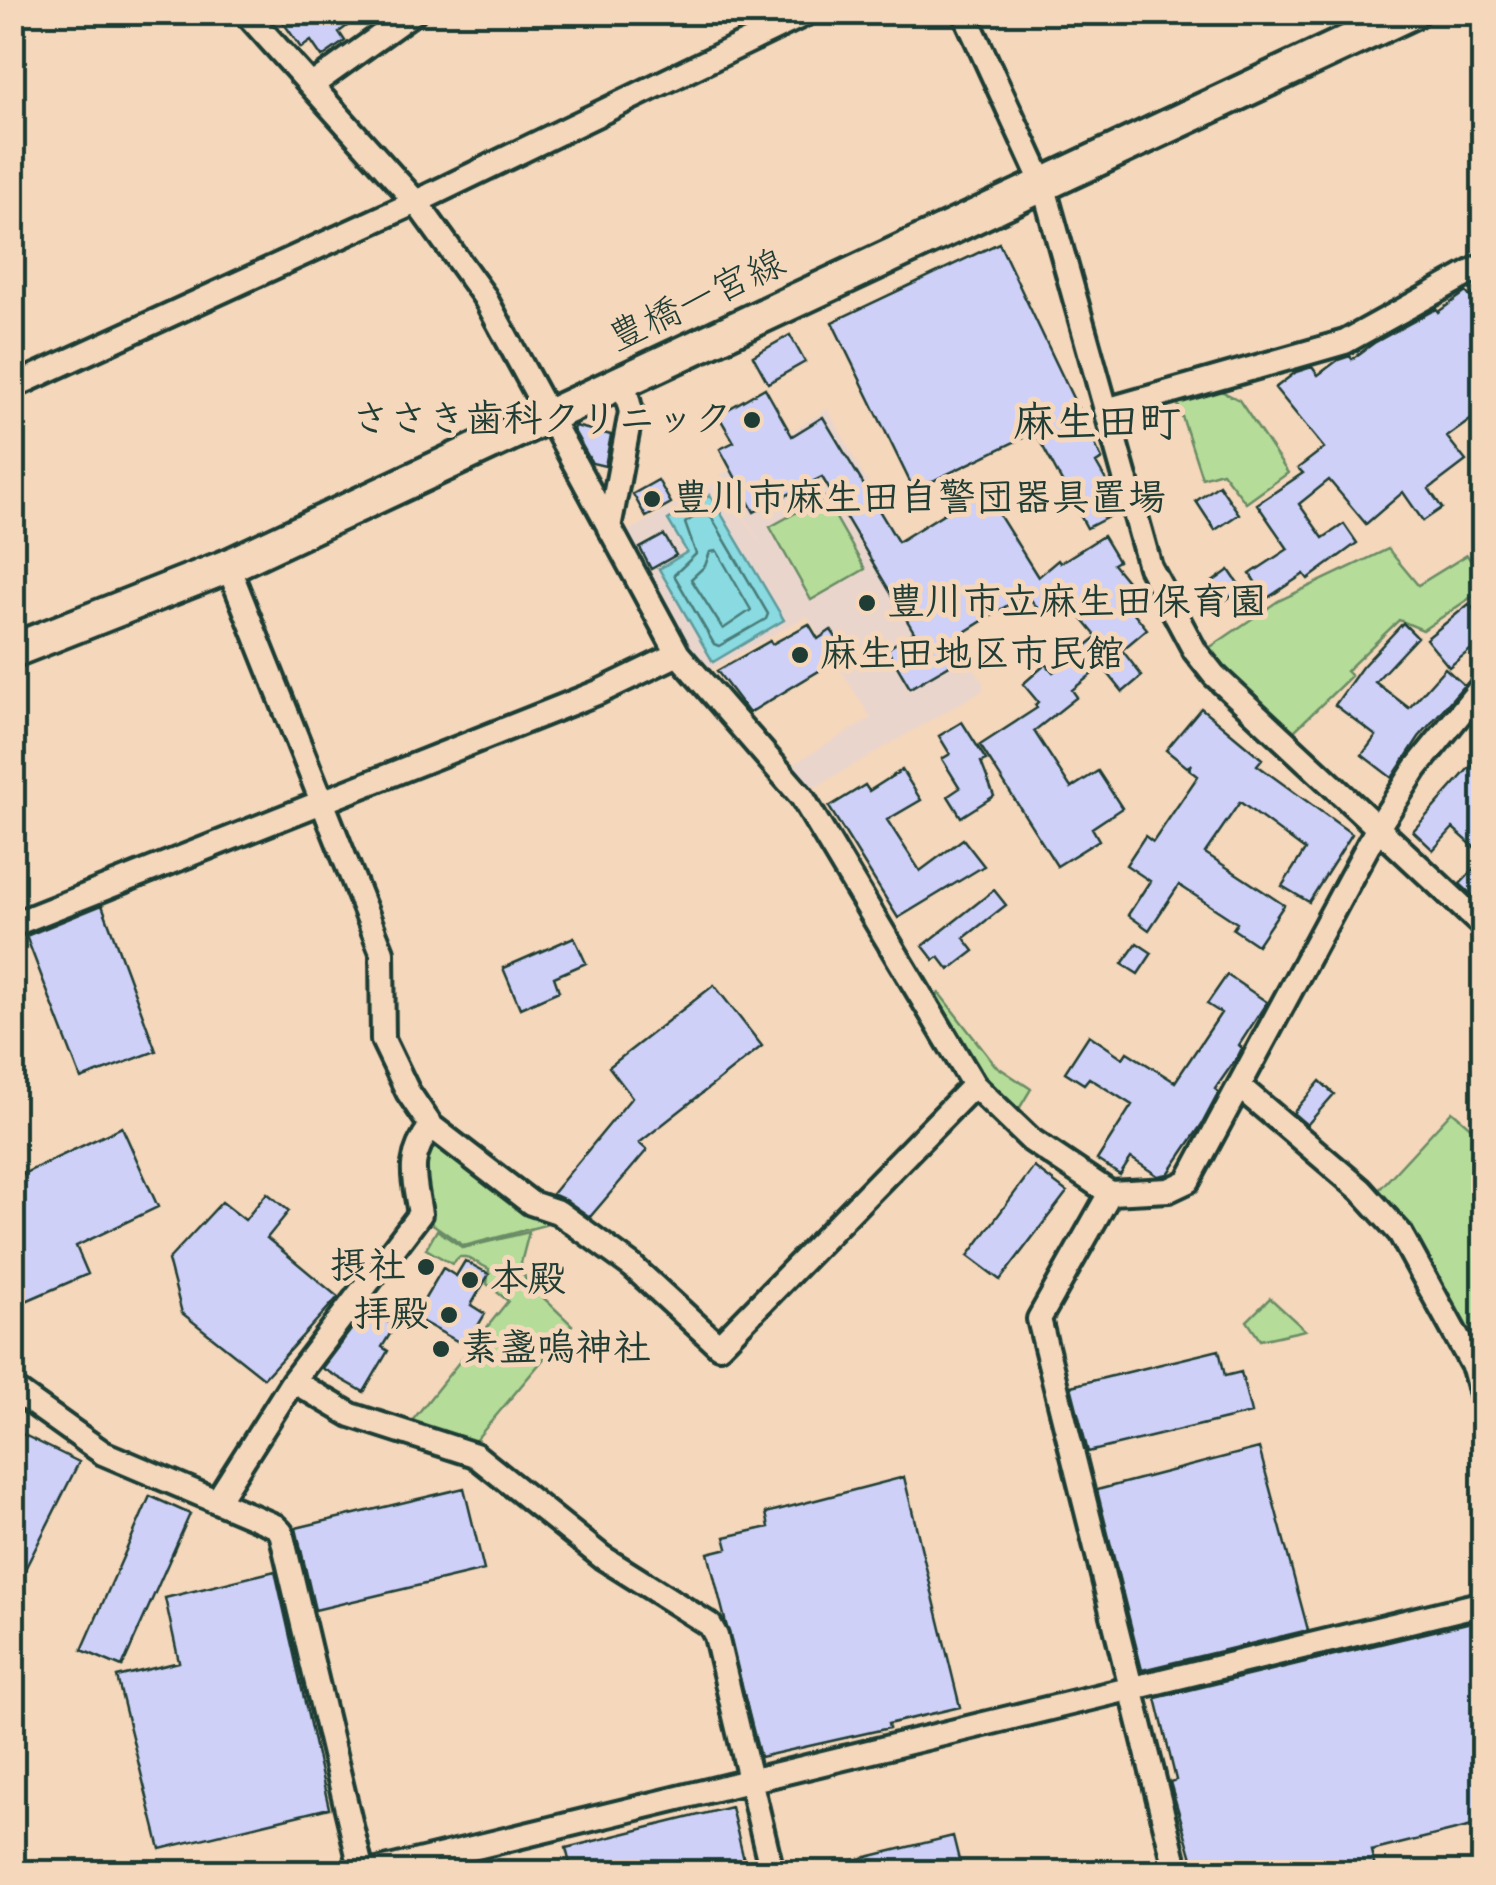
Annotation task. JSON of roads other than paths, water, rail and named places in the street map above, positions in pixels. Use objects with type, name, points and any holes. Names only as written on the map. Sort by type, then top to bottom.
[{"type":"main road","name":"豊橋一宮線","points":[[12,651],[228,566],[1412,12]]},
{"type":"street","points":[[245,12],[416,202],[484,296],[678,654],[802,796],[974,1085],[1031,1140],[1110,1194],[1169,1190],[1188,1181],[1377,829],[1416,768],[1484,684]]},
{"type":"street","points":[[312,84],[414,12]]},
{"type":"street","points":[[12,387],[416,202],[809,12]]},
{"type":"street","points":[[964,12],[1043,184],[1150,567],[1195,651],[1214,675],[1484,927]]},
{"type":"street","points":[[1106,410],[1346,342],[1484,265]]},
{"type":"street","points":[[609,528],[631,412],[623,380]]},
{"type":"street","points":[[228,566],[382,952],[383,1040],[408,1092],[431,1126],[530,1203],[558,1212],[632,1266],[719,1346],[974,1085]]},
{"type":"street","points":[[12,925],[599,692],[678,654]]},
{"type":"street","points":[[1240,1087],[1361,1190],[1400,1233],[1474,1368],[1484,1405]]},
{"type":"street","points":[[218,1501],[293,1380],[420,1214],[412,1162],[419,1142],[431,1126]]},
{"type":"street","points":[[1110,1194],[1039,1318],[1177,1872]]},
{"type":"street","points":[[293,1380],[351,1415],[475,1455],[602,1558],[710,1625],[716,1636],[772,1872]]},
{"type":"street","points":[[12,1388],[103,1452],[275,1526],[281,1532],[362,1872]]},
{"type":"street","points":[[373,1872],[1484,1604]]},
{"type":"water","points":[[710,495],[784,620],[713,662],[659,569],[687,552],[668,520]]},
{"type":"place","name":"ささき歯科クリニック","points":[[752,420]]},
{"type":"place","name":"豊川市麻生田自警団器具置場","points":[[652,499]]},
{"type":"place","name":"豊川市立麻生田保育園","points":[[867,603]]},
{"type":"place","name":"麻生田地区市民館","points":[[800,655]]},
{"type":"place","name":"摂社","points":[[426,1267]]},
{"type":"place","name":"本殿","points":[[470,1280]]},
{"type":"place","name":"拝殿","points":[[449,1315]]},
{"type":"place","name":"素盞嗚神社","points":[[441,1349]]},
{"type":"district","name":"麻生田町","points":[[1097,424]]}]
